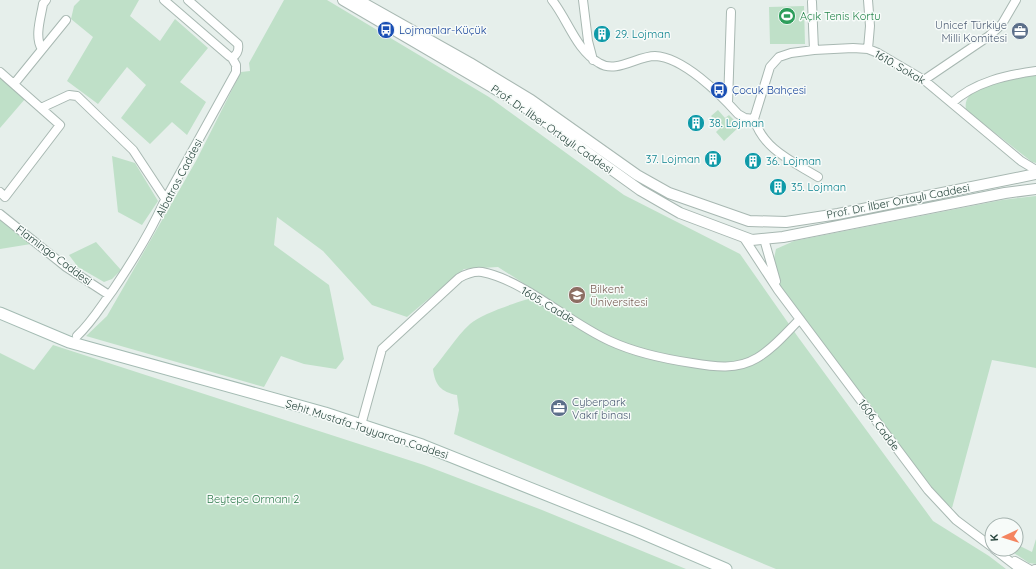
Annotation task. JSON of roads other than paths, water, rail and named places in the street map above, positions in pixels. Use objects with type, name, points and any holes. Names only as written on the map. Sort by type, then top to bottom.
[{"type":"main road","name":"Şehit Mustafa Tayyarcan Caddesi","points":[[0,313],[69,342],[325,413],[422,445],[726,569]]},
{"type":"street","points":[[42,50],[39,44],[39,37],[43,4],[46,0]]},
{"type":"street","points":[[164,0],[232,58]]},
{"type":"street","name":"Albatros Caddesi","points":[[77,336],[92,322],[138,253],[236,72],[236,65],[232,58],[237,54],[238,44],[188,0]]},
{"type":"street","name":"Prof. Dr. İlber Ortaylı Caddesi","points":[[343,0],[519,103],[640,190],[680,213],[744,238],[764,239],[782,237],[1005,193],[1036,189],[1032,182],[1033,171],[838,214],[786,222],[760,223],[749,221],[669,193],[650,182],[531,100],[470,63],[358,0]]},
{"type":"street","points":[[552,0],[585,52],[593,60],[601,65],[609,66],[654,56],[666,58],[690,71],[728,103],[738,114],[745,118],[754,119],[758,132],[771,148],[818,177]]},
{"type":"street","points":[[582,0],[588,41],[593,60]]},
{"type":"street","points":[[868,0],[870,26],[868,49]]},
{"type":"street","points":[[924,80],[989,36],[1002,24],[1016,0]]},
{"type":"street","points":[[812,2],[814,50]]},
{"type":"street","points":[[728,103],[731,12]]},
{"type":"street","points":[[14,84],[66,20]]},
{"type":"street","name":"1610. Sokak","points":[[754,119],[770,67],[779,57],[791,53],[814,50],[853,48],[868,49],[878,53],[924,80],[1033,171]]},
{"type":"street","points":[[952,103],[972,88],[994,80],[1036,71]]},
{"type":"street","points":[[0,72],[60,125],[5,197],[0,192]]},
{"type":"street","points":[[42,108],[69,95],[77,96],[133,150],[166,200]]},
{"type":"street","name":"Flamingo Caddesi","points":[[0,214],[66,267],[109,295]]},
{"type":"street","points":[[744,238],[742,232],[744,226],[749,221]]},
{"type":"street","points":[[760,223],[764,239]]},
{"type":"street","name":"1606. Cadde","points":[[744,238],[778,290],[928,490],[956,520],[984,541]]},
{"type":"street","name":"1606. Cadde","points":[[764,239],[778,290]]},
{"type":"street","name":"1605. Cadde","points":[[361,425],[382,349],[459,278],[471,272],[481,272],[510,283],[595,334],[621,346],[677,361],[715,367],[741,365],[758,358],[800,319]]},
{"type":"street","name":"1606. Cadde","points":[[1007,558],[1020,569]]},
{"type":"street","name":"1606. Cadde","points":[[1007,558],[1017,561],[1029,569]]},
{"type":"place","name":"Açık Tenis Kortu","points":[[787,16]]},
{"type":"place","name":"Lojmanlar-Küçük","points":[[386,30]]},
{"type":"place","name":"Unicef Türkiye Milli Komitesi","points":[[1020,31]]},
{"type":"place","name":"29. Lojman","points":[[602,34]]},
{"type":"place","name":"Çocuk Bahçesi","points":[[719,90]]},
{"type":"place","name":"38. Lojman","points":[[696,123]]},
{"type":"place","name":"37. Lojman","points":[[713,159]]},
{"type":"place","name":"36. Lojman","points":[[753,161]]},
{"type":"place","name":"35. Lojman","points":[[778,187]]},
{"type":"place","name":"Bilkent Üniversitesi","points":[[577,295]]},
{"type":"place","name":"Cyberpark Vakıf binası","points":[[559,408]]},
{"type":"park label","name":"Beytepe Ormanı 2","points":[[253,499]]}]
